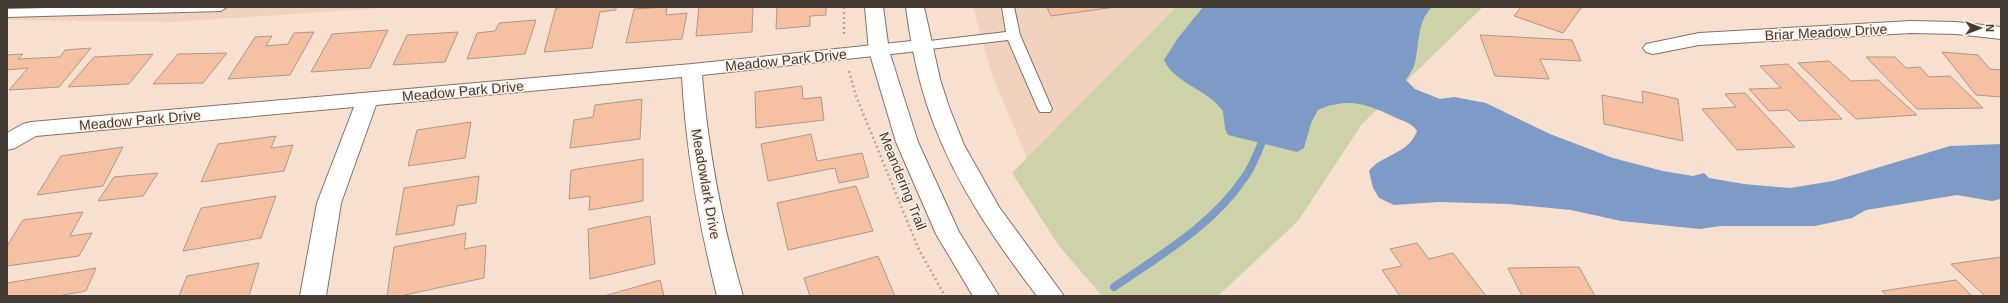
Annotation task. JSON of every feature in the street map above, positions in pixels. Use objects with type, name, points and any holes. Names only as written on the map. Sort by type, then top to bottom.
[{"type":"street","points":[[874,7],[879,51],[908,142],[948,234],[986,296]]},
{"type":"street","points":[[915,7],[921,46],[943,122],[962,163],[992,214],[1051,296]]},
{"type":"street","name":"Briar Meadow Drive","points":[[1652,48],[1699,39],[1912,27],[1956,28],[2001,33]]},
{"type":"street","name":"Meadow Park Drive","points":[[8,142],[31,129],[692,70],[921,46]]},
{"type":"street","name":"Meadowlark Drive","points":[[692,70],[696,125],[704,184],[715,239],[730,296]]},
{"type":"street","points":[[313,296],[329,202],[367,100]]},
{"type":"lane","points":[[7,13],[221,7]]},
{"type":"lane","points":[[1008,7],[1013,34],[1045,109]]},
{"type":"lane","points":[[921,46],[1013,34]]},
{"type":"path","points":[[844,7],[844,39]]},
{"type":"path","name":"Meandering Trail","points":[[849,71],[856,96],[919,250],[945,296]]},
{"type":"shaded area","points":[[7,7],[399,7],[173,22],[7,20]]},
{"type":"shaded area","points":[[973,7],[1176,7],[1027,158],[992,75]]},
{"type":"green space","points":[[1176,7],[1483,7],[1362,124],[1298,221],[1218,296],[1102,296],[1059,246],[1012,173]]},
{"type":"water","points":[[1203,7],[1432,7],[1423,20],[1414,66],[1406,80],[1415,89],[1440,99],[1454,97],[1486,103],[1550,134],[1613,158],[1663,171],[1693,176],[1704,173],[1709,178],[1744,184],[1790,188],[1833,181],[1950,146],[2001,144],[2001,199],[1992,201],[1957,195],[1866,210],[1852,218],[1815,226],[1720,226],[1700,229],[1621,221],[1571,210],[1508,204],[1439,202],[1394,205],[1379,198],[1373,188],[1369,171],[1380,161],[1401,150],[1407,145],[1413,139],[1417,131],[1410,124],[1384,112],[1366,106],[1348,103],[1329,106],[1318,110],[1311,123],[1304,148],[1297,152],[1228,135],[1225,129],[1223,111],[1210,98],[1172,72],[1164,60],[1178,38]]},
{"type":"building","points":[[616,7],[616,10],[600,12],[592,48],[544,52],[556,8]]},
{"type":"building","points":[[667,7],[666,15],[687,13],[682,39],[626,43],[634,9]]},
{"type":"building","points":[[699,7],[753,7],[752,32],[696,36]]},
{"type":"building","points":[[777,7],[826,7],[826,15],[810,16],[810,26],[776,29]]},
{"type":"building","points":[[1047,7],[1115,7],[1051,16]]},
{"type":"building","points":[[1521,7],[1581,8],[1563,33],[1514,16]]},
{"type":"building","points":[[536,20],[525,54],[467,59],[477,33],[495,31],[499,23]]},
{"type":"building","points":[[388,30],[370,68],[311,72],[332,34]]},
{"type":"building","points":[[314,32],[290,75],[228,79],[255,37],[272,36],[266,46],[288,44],[294,33]]},
{"type":"building","points":[[458,32],[445,62],[393,65],[407,35]]},
{"type":"building","points":[[1480,35],[1572,40],[1581,61],[1540,59],[1549,79],[1495,76]]},
{"type":"building","points":[[91,48],[59,87],[9,90],[28,68],[7,70],[7,55],[23,54],[18,59],[60,57],[65,50]]},
{"type":"building","points":[[1942,52],[1978,55],[1990,69],[2001,70],[2001,97],[1976,95]]},
{"type":"building","points":[[227,53],[203,83],[153,84],[178,54]]},
{"type":"building","points":[[153,54],[129,84],[68,87],[94,57]]},
{"type":"building","points":[[1866,57],[1895,57],[1906,68],[1920,67],[1929,77],[1950,76],[1983,108],[1917,109]]},
{"type":"building","points":[[1829,61],[1851,81],[1878,80],[1917,115],[1856,119],[1798,63]]},
{"type":"building","points":[[1788,64],[1842,119],[1799,121],[1788,110],[1769,111],[1749,89],[1781,88],[1760,66]]},
{"type":"building","points":[[802,86],[803,99],[821,97],[824,120],[756,128],[755,92]]},
{"type":"building","points":[[1642,91],[1678,99],[1683,141],[1604,124],[1602,95],[1643,103]]},
{"type":"building","points":[[1745,93],[1795,147],[1737,150],[1702,109],[1736,107],[1725,94]]},
{"type":"building","points":[[642,99],[640,139],[570,148],[574,120],[593,117],[595,105]]},
{"type":"building","points":[[471,122],[465,158],[408,166],[417,130]]},
{"type":"building","points":[[811,134],[817,161],[862,153],[869,177],[839,183],[835,168],[768,181],[761,144]]},
{"type":"building","points":[[276,136],[271,148],[293,145],[284,171],[201,182],[218,144]]},
{"type":"building","points":[[123,147],[103,186],[37,195],[61,156]]},
{"type":"building","points":[[643,159],[643,201],[589,210],[590,196],[569,199],[571,170]]},
{"type":"building","points":[[158,173],[143,196],[98,201],[114,177]]},
{"type":"building","points":[[479,176],[476,203],[457,206],[454,225],[396,235],[404,188]]},
{"type":"building","points":[[856,186],[873,231],[788,250],[777,203]]},
{"type":"building","points":[[276,196],[261,238],[183,251],[201,208]]},
{"type":"building","points":[[83,212],[70,236],[92,233],[79,256],[7,266],[7,246],[23,220]]},
{"type":"building","points":[[650,216],[655,264],[590,279],[588,229]]},
{"type":"building","points":[[466,233],[464,249],[486,245],[484,278],[400,296],[387,296],[394,247]]},
{"type":"building","points":[[1417,243],[1429,259],[1453,253],[1486,296],[1400,296],[1382,270],[1402,266],[1390,249]]},
{"type":"building","points":[[878,256],[895,296],[810,296],[804,278]]},
{"type":"building","points":[[2001,257],[2001,296],[1985,296],[1951,264]]},
{"type":"building","points":[[259,263],[249,296],[179,296],[187,276]]},
{"type":"building","points":[[1579,267],[1595,296],[1522,296],[1508,268]]},
{"type":"building","points":[[96,268],[86,291],[58,296],[7,296],[7,283]]},
{"type":"building","points":[[660,280],[664,296],[604,296]]},
{"type":"building","points":[[1956,280],[1972,296],[1887,296],[1882,291]]},
{"type":"waterway","points":[[1114,287],[1167,251],[1201,225],[1217,210],[1248,173],[1265,134]]}]
